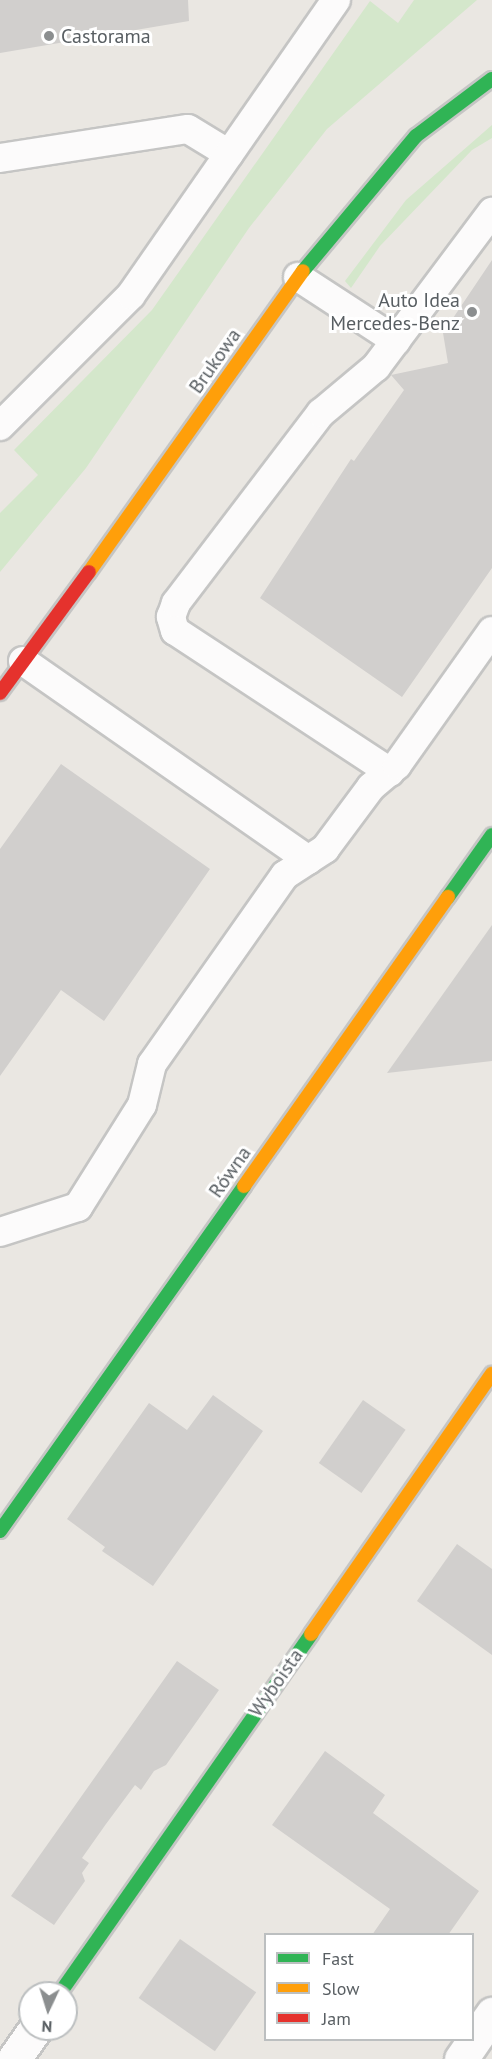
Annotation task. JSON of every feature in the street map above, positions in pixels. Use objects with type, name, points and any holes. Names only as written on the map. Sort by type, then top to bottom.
[{"type":"street","name":"Brukowa","points":[[0,693],[298,277],[374,180],[416,136],[492,80]]},
{"type":"street","name":"Równa","points":[[0,1531],[492,835]]},
{"type":"street","name":"Wyboista","points":[[68,1981],[492,1374]]},
{"type":"street","points":[[474,2040],[492,2014]]},
{"type":"street","points":[[14,2059],[27,2041]]},
{"type":"street","points":[[461,2059],[473,2041]]},
{"type":"lane","points":[[0,426],[131,295],[336,0]]},
{"type":"lane","points":[[0,158],[188,129],[229,154]]},
{"type":"lane","points":[[390,772],[175,631],[171,617],[176,603],[321,413],[376,367],[492,212]]},
{"type":"lane","points":[[298,277],[396,341]]},
{"type":"lane","points":[[0,1232],[78,1207],[142,1105],[152,1064],[285,874],[324,849],[371,788],[390,772],[492,631]]},
{"type":"lane","points":[[23,661],[308,860]]},
{"type":"green space","points":[[414,0],[477,0],[327,129],[249,228],[86,468],[0,572],[0,513],[38,475],[14,450],[152,310],[370,1],[398,23]]},
{"type":"green space","points":[[492,125],[492,138],[472,150],[380,246],[351,288],[345,281],[406,200]]},
{"type":"building","name":"Castorama","points":[[0,0],[188,0],[189,21],[0,53]]},
{"type":"building","points":[[492,260],[492,568],[402,697],[260,598],[351,459],[354,461],[404,390],[391,375],[448,363],[443,333]]},
{"type":"building","points":[[61,764],[210,869],[104,1021],[61,990],[0,1076],[0,849]]},
{"type":"building","points":[[492,925],[492,1061],[387,1073]]},
{"type":"building","points":[[213,1395],[263,1431],[153,1586],[102,1551],[105,1547],[67,1519],[149,1403],[187,1430]]},
{"type":"building","points":[[363,1400],[406,1430],[361,1493],[319,1463]]},
{"type":"building","points":[[457,1544],[492,1569],[492,1655],[417,1601]]},
{"type":"building","points":[[177,1661],[219,1690],[166,1765],[154,1771],[141,1790],[135,1785],[82,1858],[89,1863],[82,1873],[85,1881],[54,1925],[11,1896]]},
{"type":"building","points":[[325,1751],[385,1795],[373,1813],[479,1891],[449,1933],[373,1933],[390,1909],[272,1825]]},
{"type":"building","points":[[180,1939],[256,1992],[215,2051],[139,1998]]},
{"type":"traffic: fast","points":[[303,271],[416,136],[492,79]]},
{"type":"traffic: fast","points":[[448,897],[492,835]]},
{"type":"traffic: fast","points":[[0,1531],[244,1186]]},
{"type":"traffic: fast","points":[[68,1981],[311,1634]]},
{"type":"traffic: slow","points":[[89,572],[303,271]]},
{"type":"traffic: slow","points":[[244,1186],[448,897]]},
{"type":"traffic: slow","points":[[311,1634],[492,1374]]},
{"type":"traffic: jam","points":[[0,693],[89,572]]},
{"type":"place","name":"Castorama","points":[[49,36]]},
{"type":"place","name":"Auto Idea Mercedes-Benz","points":[[472,312]]}]
